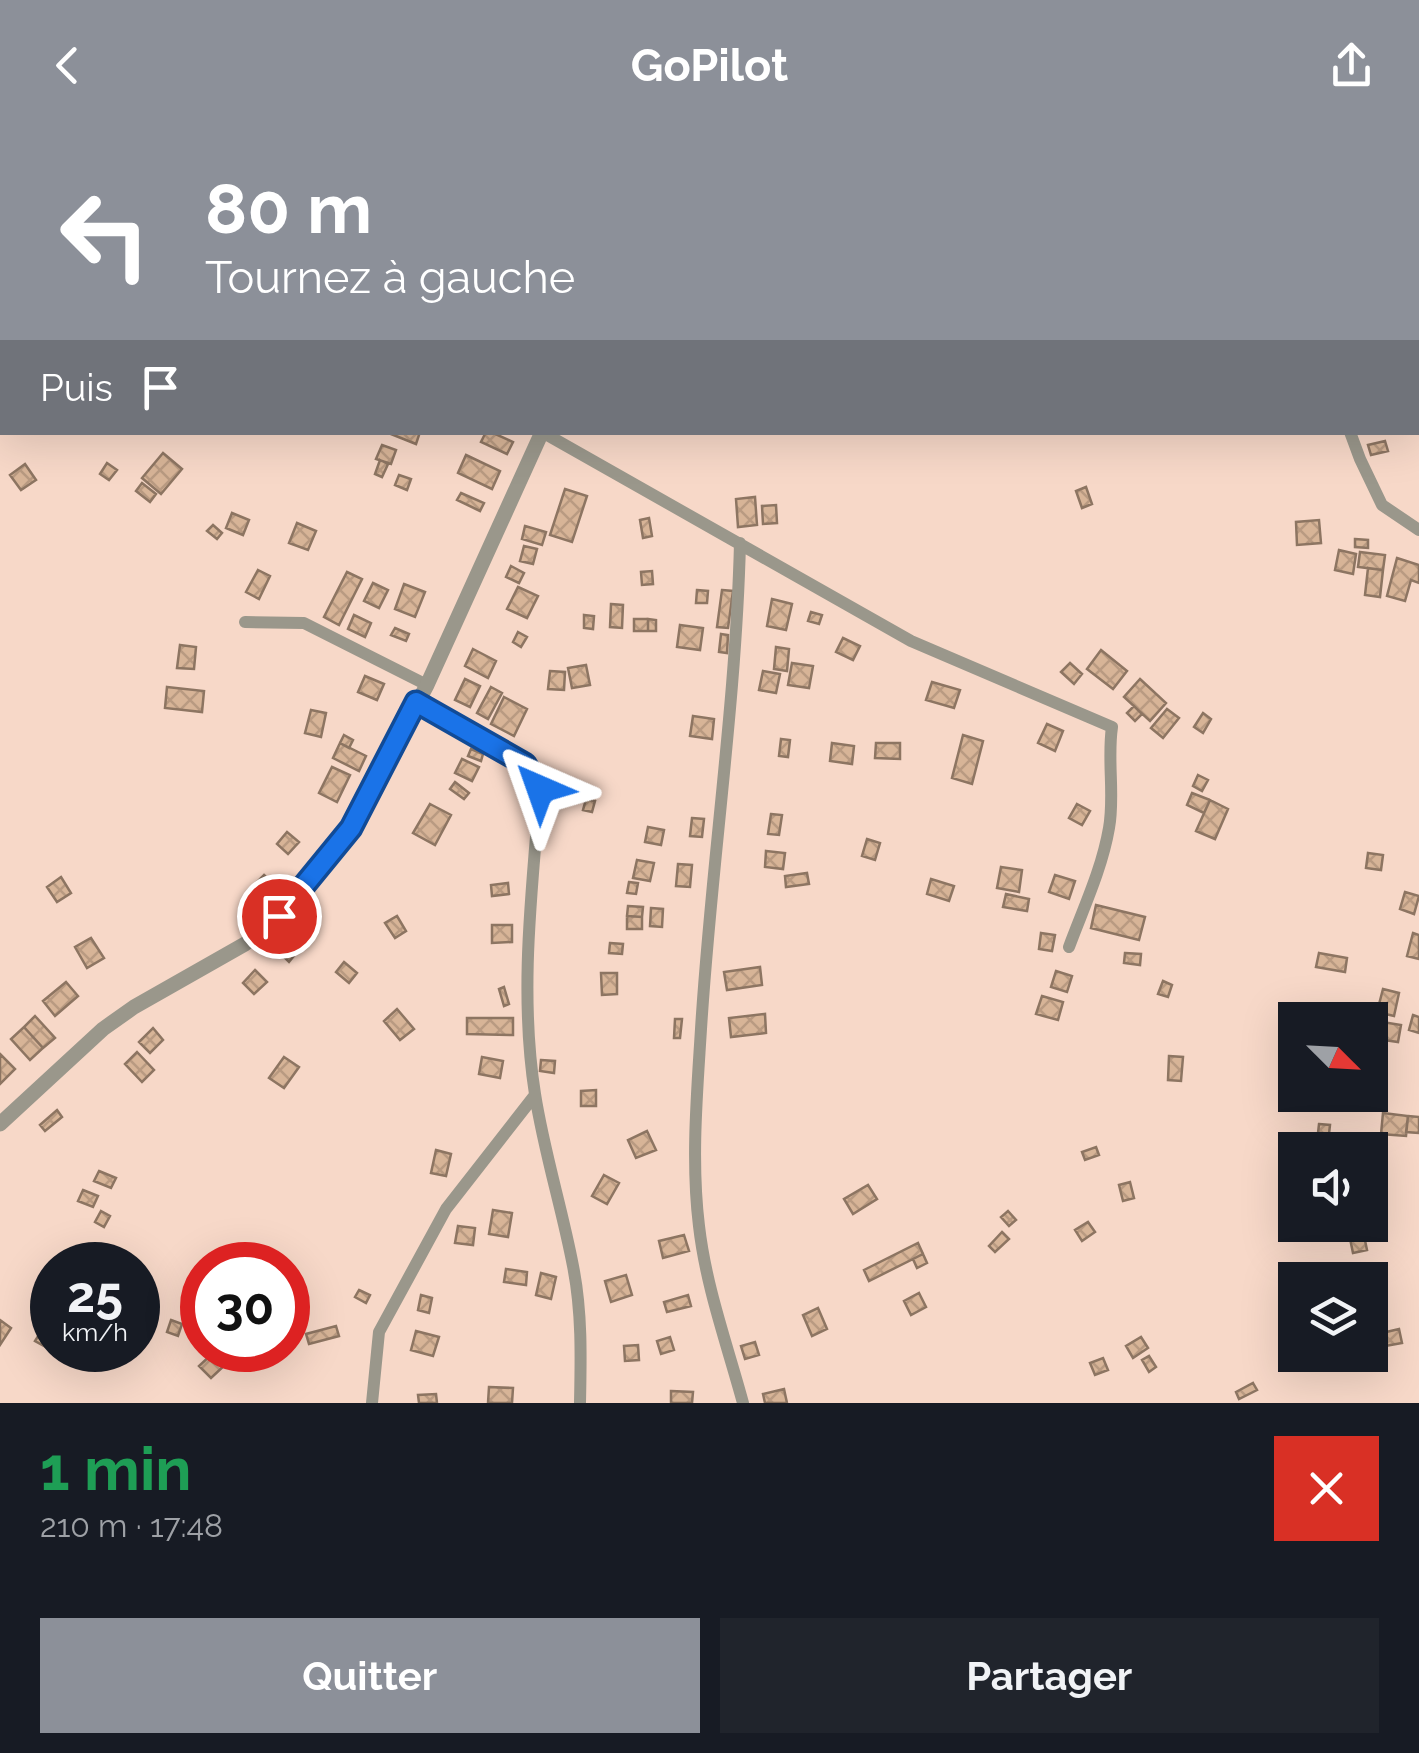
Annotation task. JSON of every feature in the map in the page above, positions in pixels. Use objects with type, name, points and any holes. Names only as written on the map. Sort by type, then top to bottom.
[{"type":"street","points":[[0,1124],[103,1029],[134,1006],[244,944],[279,916],[351,828],[427,685],[541,435]]},
{"type":"street","points":[[547,435],[912,640],[1112,727],[1110,824],[1069,947]]},
{"type":"street","points":[[1351,435],[1382,505],[1419,530]]},
{"type":"street","points":[[740,543],[738,616],[704,980],[695,1131],[698,1226],[714,1309],[744,1403]]},
{"type":"street","points":[[245,622],[304,624],[427,685]]},
{"type":"street","points":[[416,702],[525,764],[540,789],[526,963],[530,1044],[536,1095],[574,1268],[582,1343],[580,1403]]},
{"type":"street","points":[[372,1403],[380,1332],[389,1315],[446,1210],[536,1095]]},
{"type":"building","points":[[394,435],[419,435],[416,444]]},
{"type":"building","points":[[484,435],[498,435],[513,442],[507,454],[481,442]]},
{"type":"building","points":[[1385,441],[1388,451],[1371,455],[1368,445]]},
{"type":"building","points":[[382,445],[396,450],[391,464],[376,459]]},
{"type":"building","points":[[163,453],[182,469],[161,494],[142,478]]},
{"type":"building","points":[[466,455],[500,471],[492,489],[458,473]]},
{"type":"building","points":[[380,460],[388,464],[382,477],[375,474]]},
{"type":"building","points":[[107,463],[117,470],[109,480],[100,474]]},
{"type":"building","points":[[25,464],[36,480],[21,490],[10,475]]},
{"type":"building","points":[[399,475],[411,479],[407,490],[395,485]]},
{"type":"building","points":[[142,483],[156,494],[150,502],[136,491]]},
{"type":"building","points":[[1086,487],[1092,504],[1082,508],[1076,491]]},
{"type":"building","points":[[565,489],[587,496],[572,542],[550,535]]},
{"type":"building","points":[[461,493],[484,503],[480,511],[457,500]]},
{"type":"building","points":[[755,497],[757,525],[738,527],[736,499]]},
{"type":"building","points":[[776,505],[777,523],[763,524],[762,506]]},
{"type":"building","points":[[232,513],[249,520],[243,535],[226,528]]},
{"type":"building","points":[[649,518],[652,536],[643,538],[640,520]]},
{"type":"building","points":[[1319,520],[1321,543],[1297,545],[1296,522]]},
{"type":"building","points":[[297,523],[316,531],[308,550],[289,543]]},
{"type":"building","points":[[213,525],[222,533],[217,539],[207,531]]},
{"type":"building","points":[[525,526],[546,532],[542,545],[522,539]]},
{"type":"building","points":[[1355,539],[1368,540],[1368,548],[1355,547]]},
{"type":"building","points":[[524,546],[537,549],[533,564],[520,561]]},
{"type":"building","points":[[1339,550],[1356,554],[1353,574],[1335,570]]},
{"type":"building","points":[[1360,552],[1385,555],[1383,570],[1358,567]]},
{"type":"building","points":[[1397,558],[1419,565],[1419,583],[1411,580],[1405,601],[1387,596]]},
{"type":"building","points":[[511,566],[524,573],[519,583],[506,577]]},
{"type":"building","points":[[1368,568],[1383,570],[1380,597],[1365,595]]},
{"type":"building","points":[[258,570],[270,576],[259,599],[246,592]]},
{"type":"building","points":[[652,571],[653,584],[642,585],[641,572]]},
{"type":"building","points":[[347,572],[362,579],[339,625],[324,617]]},
{"type":"building","points":[[373,583],[388,590],[379,608],[364,601]]},
{"type":"building","points":[[404,584],[425,592],[415,617],[395,609]]},
{"type":"building","points":[[518,587],[538,596],[527,618],[507,609]]},
{"type":"building","points":[[697,590],[708,591],[707,603],[696,603]]},
{"type":"building","points":[[722,590],[733,591],[728,628],[717,627]]},
{"type":"building","points":[[772,599],[792,604],[786,630],[767,626]]},
{"type":"building","points":[[611,604],[623,605],[622,628],[610,627]]},
{"type":"building","points":[[811,612],[822,615],[819,624],[808,621]]},
{"type":"building","points":[[354,615],[371,623],[365,637],[348,629]]},
{"type":"building","points":[[584,615],[594,616],[593,629],[584,628]]},
{"type":"building","points":[[634,619],[648,619],[648,631],[634,631]]},
{"type":"building","points":[[648,619],[656,620],[656,631],[648,631]]},
{"type":"building","points":[[680,625],[703,628],[700,650],[677,647]]},
{"type":"building","points":[[395,628],[409,634],[406,641],[391,635]]},
{"type":"building","points":[[518,632],[527,637],[521,647],[513,642]]},
{"type":"building","points":[[721,634],[728,635],[727,653],[719,652]]},
{"type":"building","points":[[843,638],[860,646],[853,660],[836,652]]},
{"type":"building","points":[[180,645],[196,647],[194,669],[177,668]]},
{"type":"building","points":[[776,647],[789,649],[787,671],[774,669]]},
{"type":"building","points":[[473,649],[496,661],[488,678],[465,666]]},
{"type":"building","points":[[1101,650],[1127,671],[1113,689],[1087,669]]},
{"type":"building","points":[[792,663],[813,666],[809,688],[788,685]]},
{"type":"building","points":[[1070,663],[1082,674],[1074,684],[1061,672]]},
{"type":"building","points":[[586,665],[590,685],[572,688],[568,668]]},
{"type":"building","points":[[550,671],[565,672],[564,690],[548,689]]},
{"type":"building","points":[[763,671],[780,674],[776,693],[759,690]]},
{"type":"building","points":[[365,676],[384,684],[377,700],[358,692]]},
{"type":"building","points":[[465,679],[480,686],[470,707],[455,700]]},
{"type":"building","points":[[1140,679],[1166,703],[1150,721],[1124,697]]},
{"type":"building","points":[[932,682],[960,690],[954,708],[926,700]]},
{"type":"building","points":[[167,687],[204,691],[202,712],[165,708]]},
{"type":"building","points":[[491,687],[502,693],[488,719],[477,713]]},
{"type":"building","points":[[504,697],[527,709],[514,736],[491,724]]},
{"type":"building","points":[[1134,706],[1142,714],[1135,721],[1127,713]]},
{"type":"building","points":[[1167,709],[1179,718],[1163,738],[1151,728]]},
{"type":"building","points":[[311,710],[326,713],[321,737],[305,733]]},
{"type":"building","points":[[1203,713],[1211,719],[1203,733],[1194,727]]},
{"type":"building","points":[[693,716],[714,719],[712,739],[690,736]]},
{"type":"building","points":[[1047,724],[1063,731],[1055,751],[1038,743]]},
{"type":"building","points":[[344,735],[353,740],[349,748],[340,743]]},
{"type":"building","points":[[963,735],[983,741],[972,784],[952,778]]},
{"type":"building","points":[[781,739],[790,740],[788,757],[779,756]]},
{"type":"building","points":[[340,743],[366,756],[359,771],[333,758]]},
{"type":"building","points":[[832,743],[854,746],[852,764],[830,761]]},
{"type":"building","points":[[876,743],[900,743],[900,759],[875,758]]},
{"type":"building","points":[[471,749],[483,754],[481,761],[468,756]]},
{"type":"building","points":[[462,759],[479,767],[472,781],[455,773]]},
{"type":"building","points":[[332,767],[350,775],[337,802],[319,793]]},
{"type":"building","points":[[1198,775],[1208,780],[1202,791],[1193,786]]},
{"type":"building","points":[[455,782],[469,793],[464,799],[450,789]]},
{"type":"building","points":[[1192,793],[1210,800],[1204,813],[1187,805]]},
{"type":"building","points":[[586,799],[595,801],[592,812],[583,810]]},
{"type":"building","points":[[1210,800],[1228,809],[1215,839],[1196,831]]},
{"type":"building","points":[[430,804],[451,815],[435,845],[413,833]]},
{"type":"building","points":[[1077,804],[1090,811],[1082,825],[1069,818]]},
{"type":"building","points":[[771,814],[782,815],[779,835],[768,834]]},
{"type":"building","points":[[692,818],[704,819],[702,837],[690,836]]},
{"type":"building","points":[[648,827],[664,830],[661,845],[645,842]]},
{"type":"building","points":[[287,832],[299,842],[288,854],[277,844]]},
{"type":"building","points":[[867,839],[880,843],[875,860],[862,856]]},
{"type":"building","points":[[766,851],[785,853],[783,869],[765,867]]},
{"type":"building","points":[[1368,853],[1383,855],[1381,870],[1366,868]]},
{"type":"building","points":[[637,860],[654,863],[650,881],[633,878]]},
{"type":"building","points":[[678,864],[692,865],[690,887],[676,886]]},
{"type":"building","points":[[1001,867],[1022,870],[1019,892],[997,888]]},
{"type":"building","points":[[807,873],[809,884],[786,887],[785,876]]},
{"type":"building","points":[[264,875],[276,887],[260,902],[249,890]]},
{"type":"building","points":[[1055,875],[1075,881],[1069,899],[1049,892]]},
{"type":"building","points":[[61,877],[71,893],[57,902],[47,887]]},
{"type":"building","points":[[931,879],[954,886],[949,901],[927,894]]},
{"type":"building","points":[[629,882],[638,883],[636,894],[627,893]]},
{"type":"building","points":[[508,883],[509,894],[492,896],[491,885]]},
{"type":"building","points":[[1405,892],[1419,896],[1414,914],[1400,909]]},
{"type":"building","points":[[1006,894],[1029,899],[1027,911],[1003,907]]},
{"type":"building","points":[[1096,905],[1145,917],[1139,940],[1091,928]]},
{"type":"building","points":[[628,906],[643,907],[642,917],[627,916]]},
{"type":"building","points":[[651,908],[663,909],[662,927],[650,926]]},
{"type":"building","points":[[397,916],[406,931],[395,938],[385,923]]},
{"type":"building","points":[[627,916],[642,917],[642,929],[627,929]]},
{"type":"building","points":[[492,925],[512,925],[512,942],[492,943]]},
{"type":"building","points":[[306,931],[311,935],[289,962],[284,957]]},
{"type":"building","points":[[1041,933],[1055,935],[1052,951],[1039,949]]},
{"type":"building","points":[[1413,933],[1419,935],[1419,959],[1407,956]]},
{"type":"building","points":[[91,938],[104,958],[87,968],[75,947]]},
{"type":"building","points":[[610,943],[623,944],[622,954],[609,953]]},
{"type":"building","points":[[1125,953],[1141,954],[1140,965],[1124,963]]},
{"type":"building","points":[[1319,953],[1347,958],[1345,972],[1316,967]]},
{"type":"building","points":[[344,962],[357,973],[349,983],[336,972]]},
{"type":"building","points":[[760,967],[762,985],[727,990],[724,972]]},
{"type":"building","points":[[255,970],[267,982],[254,994],[243,983]]},
{"type":"building","points":[[1056,971],[1072,976],[1067,992],[1051,987]]},
{"type":"building","points":[[601,973],[617,973],[617,994],[602,995]]},
{"type":"building","points":[[1163,981],[1172,985],[1168,997],[1158,994]]},
{"type":"building","points":[[66,982],[78,996],[55,1016],[43,1001]]},
{"type":"building","points":[[504,987],[509,1004],[504,1006],[499,989]]},
{"type":"building","points":[[1383,989],[1399,993],[1394,1016],[1388,1015],[1388,1002],[1380,1002]]},
{"type":"building","points":[[1042,996],[1063,1002],[1058,1020],[1036,1014]]},
{"type":"building","points":[[397,1009],[414,1029],[400,1040],[384,1021]]},
{"type":"building","points":[[765,1014],[766,1033],[731,1037],[729,1018]]},
{"type":"building","points":[[1413,1015],[1419,1017],[1419,1033],[1409,1030]]},
{"type":"building","points":[[35,1016],[55,1038],[43,1048],[24,1027]]},
{"type":"building","points":[[467,1018],[513,1018],[513,1035],[467,1034]]},
{"type":"building","points":[[675,1019],[682,1019],[680,1038],[674,1038]]},
{"type":"building","points":[[1388,1023],[1401,1025],[1398,1042],[1388,1041]]},
{"type":"building","points":[[24,1027],[43,1048],[30,1060],[11,1039]]},
{"type":"building","points":[[153,1028],[163,1040],[150,1053],[139,1042]]},
{"type":"building","points":[[137,1052],[154,1070],[142,1082],[125,1064]]},
{"type":"building","points":[[0,1054],[15,1069],[0,1084]]},
{"type":"building","points":[[1169,1056],[1183,1057],[1181,1081],[1168,1080]]},
{"type":"building","points":[[284,1057],[299,1067],[284,1088],[269,1078]]},
{"type":"building","points":[[482,1057],[503,1061],[500,1078],[479,1074]]},
{"type":"building","points":[[541,1060],[555,1061],[554,1073],[540,1071]]},
{"type":"building","points":[[596,1090],[596,1106],[581,1106],[581,1091]]},
{"type":"building","points":[[57,1110],[62,1117],[45,1131],[40,1125]]},
{"type":"building","points":[[1383,1113],[1408,1116],[1406,1136],[1381,1132]]},
{"type":"building","points":[[1408,1116],[1419,1117],[1419,1133],[1406,1132]]},
{"type":"building","points":[[1319,1124],[1330,1125],[1329,1132],[1318,1132]]},
{"type":"building","points":[[647,1131],[656,1150],[636,1158],[628,1140]]},
{"type":"building","points":[[1096,1147],[1099,1155],[1085,1160],[1082,1152]]},
{"type":"building","points":[[436,1150],[451,1154],[446,1176],[431,1173]]},
{"type":"building","points":[[99,1171],[116,1178],[111,1188],[94,1181]]},
{"type":"building","points":[[604,1175],[619,1183],[607,1204],[592,1196]]},
{"type":"building","points":[[1130,1182],[1134,1198],[1123,1201],[1119,1185]]},
{"type":"building","points":[[868,1185],[877,1199],[853,1214],[844,1199]]},
{"type":"building","points":[[83,1190],[98,1196],[93,1207],[78,1201]]},
{"type":"building","points":[[493,1210],[512,1213],[508,1237],[489,1234]]},
{"type":"building","points":[[101,1211],[110,1216],[104,1227],[95,1222]]},
{"type":"building","points":[[1008,1211],[1016,1220],[1009,1226],[1001,1217]]},
{"type":"building","points":[[1088,1222],[1095,1232],[1082,1241],[1075,1230]]},
{"type":"building","points":[[458,1226],[475,1228],[473,1245],[455,1243]]},
{"type":"building","points":[[1002,1232],[1009,1239],[995,1252],[989,1246]]},
{"type":"building","points":[[684,1235],[689,1251],[663,1258],[659,1241]]},
{"type":"building","points":[[1351,1242],[1365,1242],[1367,1250],[1353,1253]]},
{"type":"building","points":[[918,1243],[923,1254],[869,1281],[864,1270]]},
{"type":"building","points":[[923,1254],[927,1263],[917,1268],[913,1259]]},
{"type":"building","points":[[506,1269],[527,1272],[526,1285],[504,1282]]},
{"type":"building","points":[[541,1273],[556,1277],[551,1299],[536,1295]]},
{"type":"building","points":[[626,1275],[632,1295],[611,1302],[605,1281]]},
{"type":"building","points":[[359,1290],[370,1295],[366,1303],[355,1297]]},
{"type":"building","points":[[919,1293],[926,1307],[911,1315],[904,1301]]},
{"type":"building","points":[[421,1295],[432,1298],[429,1313],[418,1310]]},
{"type":"building","points":[[688,1295],[691,1306],[667,1312],[664,1302]]},
{"type":"building","points":[[818,1308],[827,1329],[812,1336],[803,1315]]},
{"type":"building","points":[[0,1320],[11,1328],[0,1345]]},
{"type":"building","points":[[171,1320],[180,1323],[178,1336],[167,1332]]},
{"type":"building","points":[[336,1326],[339,1336],[310,1344],[310,1333]]},
{"type":"building","points":[[1399,1329],[1402,1343],[1388,1345],[1388,1332]]},
{"type":"building","points":[[416,1331],[439,1337],[433,1356],[411,1350]]},
{"type":"building","points":[[670,1337],[674,1350],[661,1354],[657,1341]]},
{"type":"building","points":[[1141,1337],[1148,1348],[1133,1358],[1126,1346]]},
{"type":"building","points":[[755,1342],[759,1355],[745,1359],[741,1346]]},
{"type":"building","points":[[638,1345],[639,1360],[625,1361],[624,1346]]},
{"type":"building","points":[[1149,1356],[1156,1367],[1149,1372],[1142,1360]]},
{"type":"building","points":[[1103,1358],[1108,1370],[1095,1375],[1090,1363]]},
{"type":"building","points":[[1253,1383],[1257,1390],[1239,1399],[1236,1392]]},
{"type":"building","points":[[489,1387],[513,1388],[512,1403],[488,1403]]},
{"type":"building","points":[[784,1389],[787,1403],[765,1403],[763,1394]]},
{"type":"building","points":[[671,1391],[693,1392],[692,1403],[671,1403]]},
{"type":"building","points":[[436,1394],[437,1403],[419,1403],[418,1395]]},
{"type":"route","points":[[279,916],[351,828],[416,702],[525,764],[540,789]]}]
